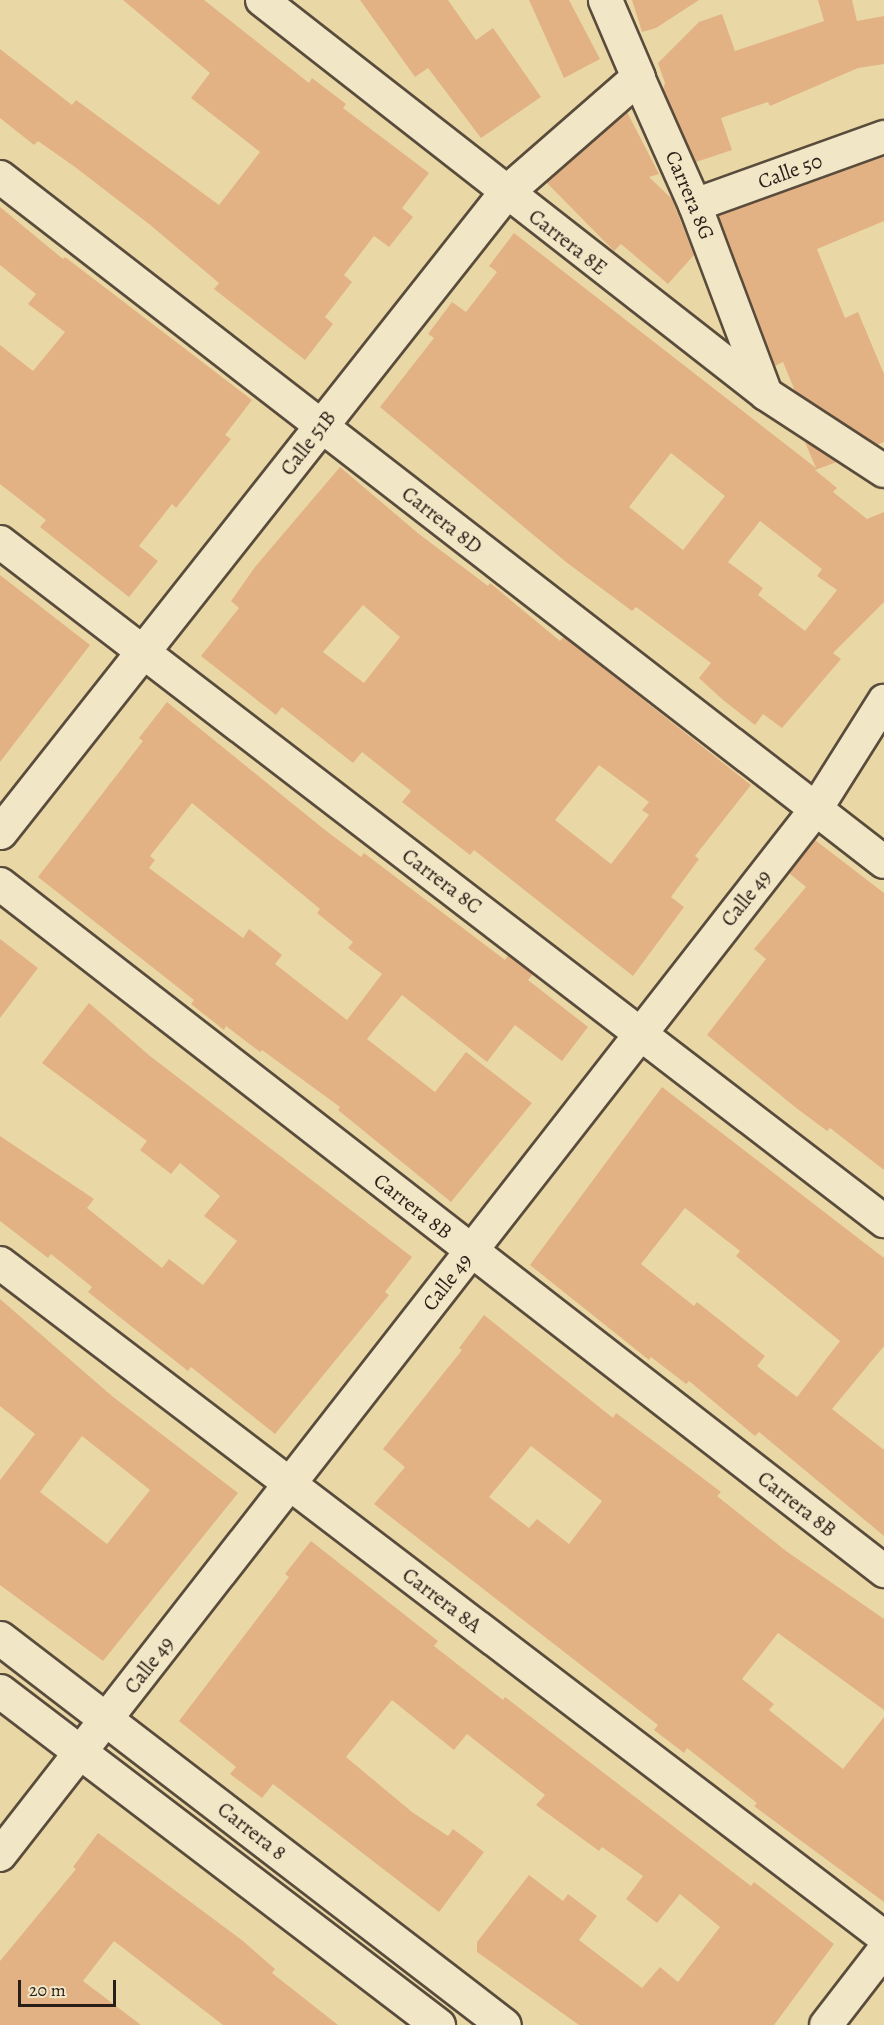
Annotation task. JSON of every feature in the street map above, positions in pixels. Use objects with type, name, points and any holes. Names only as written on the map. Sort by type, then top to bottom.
[{"type":"street","name":"Carrera 8E","points":[[262,0],[505,193],[766,394],[884,471]]},
{"type":"street","name":"Carrera 8G","points":[[605,0],[695,205],[766,394]]},
{"type":"street","name":"Calle 51B","points":[[0,832],[505,193],[638,77]]},
{"type":"street","name":"Calle 50","points":[[695,205],[884,137]]},
{"type":"street","name":"Carrera 8D","points":[[0,177],[884,862]]},
{"type":"street","name":"Carrera 8C","points":[[0,542],[142,654],[640,1031],[884,1221]]},
{"type":"street","name":"Calle 49","points":[[0,1855],[472,1251],[640,1031],[816,810],[884,701]]},
{"type":"street","name":"Carrera 8B","points":[[0,884],[884,1571]]},
{"type":"street","name":"Carrera 8A","points":[[0,1263],[884,1937]]},
{"type":"street","name":"Carrera 8","points":[[0,1638],[504,2025]]},
{"type":"street","name":"Carrera 8","points":[[0,1691],[438,2025]]},
{"type":"street","points":[[826,2025],[884,1950]]},
{"type":"building","points":[[123,0],[204,0],[309,83],[312,78],[346,104],[343,108],[429,173],[402,208],[413,217],[389,247],[374,236],[344,275],[352,282],[325,317],[333,324],[305,360],[214,289],[219,283],[149,224],[75,167],[38,141],[34,145],[0,118],[0,49],[72,105],[76,100],[219,205],[260,152],[191,98],[210,73]]},
{"type":"building","points":[[360,0],[448,0],[476,40],[493,28],[541,97],[481,138],[428,68],[415,77]]},
{"type":"building","points":[[529,0],[569,0],[600,59],[564,78]]},
{"type":"building","points":[[632,0],[699,0],[656,28],[642,32]]},
{"type":"building","points":[[818,0],[852,0],[857,21],[884,16],[884,64],[858,68],[770,106],[768,102],[721,118],[732,150],[696,162],[663,90],[665,83],[658,63],[699,22],[722,14],[735,51],[824,21]]},
{"type":"building","points":[[627,112],[659,174],[649,177],[672,199],[694,255],[668,284],[621,244],[614,251],[546,182]]},
{"type":"building","points":[[884,156],[884,221],[817,249],[845,318],[858,312],[884,374],[884,442],[877,445],[795,391],[783,362],[775,366],[718,216]]},
{"type":"building","points":[[0,207],[63,259],[65,257],[252,400],[225,435],[231,439],[176,508],[172,504],[139,546],[158,561],[129,597],[40,527],[46,520],[0,484],[0,345],[33,371],[65,332],[28,304],[36,294],[0,265]]},
{"type":"building","points":[[514,233],[816,468],[804,440],[837,462],[815,470],[837,488],[833,492],[867,519],[884,512],[884,602],[833,653],[841,659],[782,728],[763,714],[755,725],[723,700],[699,678],[711,663],[636,607],[632,611],[566,562],[380,407],[434,338],[428,334],[452,302],[466,312],[497,272],[489,266]],"holes":[[[671,453],[725,496],[683,550],[629,507]],[[760,521],[822,569],[817,576],[837,590],[805,631],[758,595],[763,588],[728,562]]]},
{"type":"building","points":[[340,467],[419,534],[488,586],[490,583],[560,641],[564,637],[751,785],[695,856],[699,859],[671,897],[684,907],[633,976],[474,850],[470,855],[402,802],[411,791],[362,752],[353,763],[282,707],[276,715],[201,656],[239,608],[231,601],[255,567]],"holes":[[[363,605],[400,637],[364,683],[323,652]],[[599,765],[649,802],[642,810],[649,815],[611,864],[555,820]]]},
{"type":"building","points":[[0,575],[90,645],[0,762]]},
{"type":"building","points":[[167,702],[361,857],[364,853],[505,960],[508,955],[533,974],[528,980],[588,1027],[562,1061],[515,1025],[487,1062],[402,995],[367,1039],[435,1092],[466,1052],[532,1103],[451,1202],[338,1110],[340,1107],[226,1026],[224,1030],[191,1004],[194,1000],[38,877],[143,741],[139,738]],"holes":[[[192,803],[320,909],[317,913],[353,942],[348,948],[382,974],[347,1020],[275,964],[282,955],[249,929],[243,938],[149,868],[155,860],[150,856]]]},
{"type":"building","points":[[815,840],[884,893],[884,1170],[830,1128],[827,1131],[795,1107],[707,1035],[766,959],[754,949],[806,887],[789,873]]},
{"type":"building","points":[[0,939],[38,968],[0,1018]]},
{"type":"building","points":[[89,1003],[150,1056],[412,1257],[385,1292],[389,1295],[275,1434],[191,1367],[188,1371],[88,1292],[92,1287],[51,1254],[48,1258],[0,1221],[0,1136],[94,1199],[87,1208],[162,1268],[169,1259],[203,1285],[237,1241],[204,1216],[220,1196],[180,1163],[171,1174],[140,1150],[147,1141],[42,1063]]},
{"type":"building","points":[[662,1087],[884,1258],[884,1346],[832,1409],[884,1450],[884,1536],[759,1432],[755,1436],[689,1381],[686,1384],[651,1357],[649,1360],[530,1265]],"holes":[[[685,1208],[740,1251],[736,1256],[840,1341],[797,1397],[757,1366],[765,1356],[697,1302],[694,1306],[641,1264]]]},
{"type":"building","points":[[0,1299],[112,1396],[238,1493],[103,1661],[0,1585],[0,1480],[35,1434],[0,1406]],"holes":[[[82,1436],[150,1490],[107,1544],[40,1492]]]},
{"type":"building","points":[[484,1315],[613,1418],[616,1413],[721,1492],[717,1496],[786,1551],[884,1619],[884,1710],[778,1633],[742,1679],[774,1704],[769,1710],[843,1769],[884,1717],[884,1902],[754,1806],[757,1803],[687,1748],[684,1753],[654,1730],[658,1725],[374,1504],[405,1467],[383,1449],[462,1350],[459,1348]],"holes":[[[531,1446],[602,1501],[569,1544],[537,1519],[529,1528],[489,1497]]]},
{"type":"building","points":[[311,1541],[438,1641],[434,1646],[503,1700],[505,1697],[751,1886],[754,1882],[834,1944],[774,2025],[579,2025],[477,1952],[477,1942],[529,1875],[563,1901],[568,1894],[597,1916],[579,1940],[642,1988],[660,1967],[678,1982],[720,1927],[680,1894],[657,1923],[626,1899],[643,1876],[602,1847],[599,1851],[536,1805],[545,1795],[467,1734],[454,1750],[392,1700],[346,1757],[412,1812],[448,1836],[453,1829],[484,1852],[439,1912],[273,1784],[262,1798],[230,1774],[236,1767],[179,1721],[289,1577],[285,1574]]},
{"type":"building","points":[[98,1833],[243,1941],[275,1969],[272,1973],[338,2025],[223,2025],[114,1941],[83,1981],[141,2025],[0,2025],[0,1961],[76,1869],[73,1867]]}]
